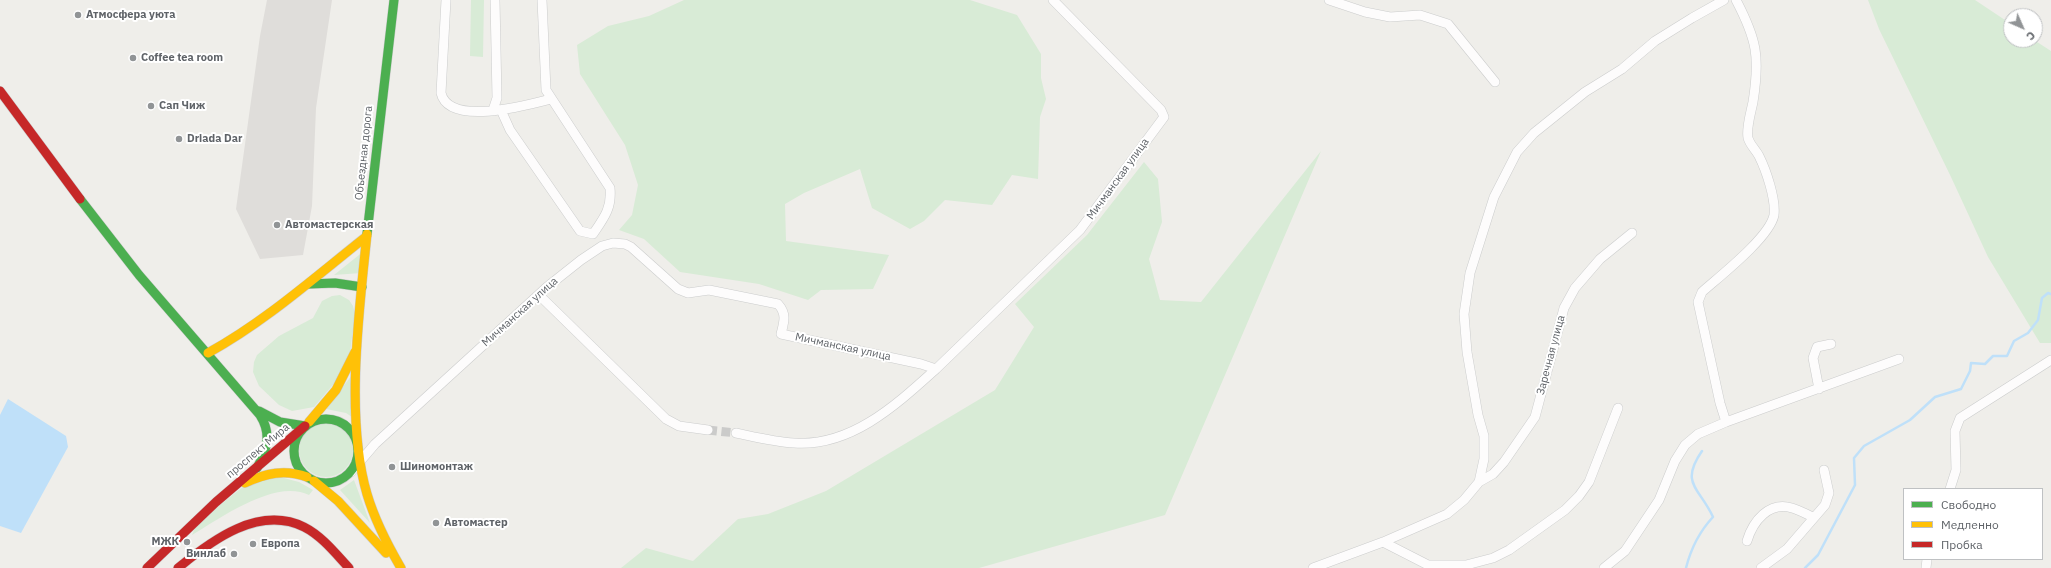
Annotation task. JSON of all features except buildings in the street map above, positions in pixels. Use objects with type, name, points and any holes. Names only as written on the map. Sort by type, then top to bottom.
[{"type":"main road","name":"Объездная дорога","points":[[358,333],[367,236],[394,0]]},
{"type":"main road","points":[[0,91],[70,185],[160,300],[208,353],[256,410],[265,424],[268,435],[268,445],[257,468]]},
{"type":"main road","points":[[208,353],[242,334],[280,304],[309,284],[367,236]]},
{"type":"main road","points":[[309,284],[335,283],[362,287]]},
{"type":"main road","points":[[358,333],[355,414],[360,461],[366,494],[375,519],[400,568]]},
{"type":"main road","name":"проспект Мира","points":[[147,568],[216,502],[305,426],[325,405],[345,373],[354,354],[358,333]]},
{"type":"main road","points":[[256,410],[280,422],[305,426]]},
{"type":"main road","points":[[216,502],[241,485],[265,474],[286,471],[307,477],[315,481],[331,483],[345,477],[351,472],[357,458],[358,446],[349,427],[338,420],[324,418],[305,426],[295,441],[294,454],[298,466],[307,477],[338,501],[400,568]]},
{"type":"main road","points":[[178,568],[230,533],[265,520],[295,523],[305,527],[315,534],[349,568]]},
{"type":"street","points":[[446,0],[442,96],[455,108],[463,111],[497,110],[551,99]]},
{"type":"street","points":[[495,0],[497,110],[580,231],[593,234],[604,219],[611,201],[610,188],[546,90],[542,0]]},
{"type":"street","name":"Мичманская улица","points":[[351,472],[375,444],[538,295],[581,260],[602,246],[613,243],[625,244],[678,288],[688,293],[709,290],[778,304],[783,309],[785,316],[781,334],[921,364],[936,369],[1080,230],[1164,117],[1161,110],[1053,0]]},
{"type":"street","points":[[1329,0],[1365,12],[1390,17],[1420,15],[1448,24],[1495,82]]},
{"type":"street","points":[[1313,568],[1383,542],[1447,514],[1464,500],[1479,482],[1484,459],[1484,436],[1478,415],[1467,352],[1465,307],[1470,273],[1494,197],[1517,152],[1539,128],[1585,92],[1622,69],[1655,42],[1692,18],[1724,0]]},
{"type":"street","points":[[1726,422],[1720,403],[1698,302],[1699,297],[1702,292],[1765,233],[1774,215],[1773,195],[1759,156],[1748,135],[1758,74],[1757,56],[1754,40],[1747,21],[1736,0]]},
{"type":"street","name":"Заречная улица","points":[[1479,482],[1493,474],[1504,462],[1535,417],[1564,308],[1575,288],[1600,259],[1632,233]]},
{"type":"street","points":[[538,295],[666,419],[679,426],[708,430]]},
{"type":"street","points":[[1819,389],[1813,358],[1817,347],[1831,344]]},
{"type":"street","points":[[1604,568],[1625,550],[1659,500],[1675,462],[1685,446],[1698,434],[1726,422],[1899,359]]},
{"type":"street","points":[[1950,488],[1956,470],[1955,431],[1960,418],[2051,360]]},
{"type":"street","points":[[736,433],[794,443],[832,439],[873,420],[897,404],[936,369]]},
{"type":"street","points":[[1383,542],[1428,565],[1466,565],[1493,558],[1510,550],[1565,510],[1579,496],[1589,482],[1618,408]]},
{"type":"street","points":[[1761,568],[1787,549],[1807,528],[1813,517],[1825,505],[1829,493],[1824,470]]},
{"type":"street","points":[[1747,541],[1751,528],[1760,516],[1773,508],[1791,508],[1813,517]]},
{"type":"shaded area","points":[[267,0],[332,0],[316,108],[312,206],[303,255],[260,259],[236,209],[260,36]]},
{"type":"green space","points":[[471,0],[484,0],[483,57],[470,56]]},
{"type":"green space","points":[[684,0],[970,0],[1017,15],[1041,54],[1041,78],[1046,99],[1040,117],[1038,179],[1012,175],[992,205],[945,200],[924,221],[910,229],[872,208],[860,169],[804,193],[785,204],[786,241],[889,255],[873,289],[821,290],[808,300],[759,284],[680,272],[644,239],[619,230],[632,215],[638,185],[625,145],[580,74],[577,45],[608,26],[649,16]]},
{"type":"green space","points":[[1868,0],[1975,0],[2003,19],[2003,48],[2043,48],[2043,46],[2051,51],[2051,343],[2040,343],[1988,257],[1879,29]]},
{"type":"green space","points":[[1321,151],[1165,515],[979,568],[621,568],[646,548],[693,561],[738,519],[768,514],[826,491],[995,390],[1034,327],[1015,304],[1087,235],[1144,162],[1158,179],[1162,222],[1149,259],[1160,300],[1201,302]]},
{"type":"green space","points":[[364,251],[361,273],[334,275]]},
{"type":"green space","points":[[340,295],[349,300],[353,306],[355,314],[350,353],[337,380],[314,407],[292,411],[279,405],[259,386],[253,372],[254,362],[257,355],[279,336],[313,318],[322,301],[332,296]]},
{"type":"green space","points":[[352,375],[352,417],[346,413],[326,409]]},
{"type":"green space","points":[[326,423],[336,425],[345,431],[351,440],[353,450],[351,460],[345,469],[336,475],[326,477],[316,475],[307,469],[301,460],[299,450],[301,440],[307,431],[316,425]]},
{"type":"green space","points":[[280,477],[299,482],[313,490],[309,495],[296,491],[281,492],[265,496],[233,510],[192,535],[196,525],[244,486],[257,480]]},
{"type":"green space","points":[[354,480],[370,523],[340,490]]},
{"type":"water","points":[[8,399],[66,436],[68,447],[21,533],[0,526],[0,415]]},
{"type":"waterway","points":[[1805,568],[1818,555],[1855,485],[1854,458],[1864,446],[1910,420],[1935,397],[1961,389],[1970,371],[1971,363],[1985,364],[1993,356],[2007,356],[2014,341],[2028,333],[2038,320],[2042,298],[2048,293],[2051,294]]},
{"type":"waterway","points":[[1686,568],[1696,541],[1713,517],[1694,486],[1692,479],[1692,471],[1695,462],[1702,451]]},
{"type":"tunnel","points":[[708,430],[736,433]]},
{"type":"traffic: fast","points":[[367,234],[394,0]]},
{"type":"traffic: fast","points":[[80,199],[139,275],[260,415],[266,429],[267,442],[266,448],[257,468]]},
{"type":"traffic: fast","points":[[309,284],[335,283],[362,287]]},
{"type":"traffic: fast","points":[[259,411],[280,422],[305,426]]},
{"type":"traffic: fast","points":[[320,419],[332,419],[349,428],[356,439],[358,451],[356,463],[349,474],[332,483],[320,483],[308,478],[299,469],[294,457],[294,445],[299,433],[308,424],[320,419]]},
{"type":"traffic: slow","points":[[367,234],[356,365],[355,399],[360,464],[370,504],[382,532],[401,568]]},
{"type":"traffic: slow","points":[[208,353],[270,313],[367,236]]},
{"type":"traffic: slow","points":[[309,422],[336,390],[355,352]]},
{"type":"traffic: slow","points":[[245,483],[276,473],[291,473],[307,477]]},
{"type":"traffic: slow","points":[[314,481],[338,501],[386,553]]},
{"type":"traffic: jam","points":[[0,91],[80,199]]},
{"type":"traffic: jam","points":[[147,568],[216,502],[305,426]]},
{"type":"traffic: jam","points":[[178,568],[191,557],[221,537],[253,523],[270,520],[287,521],[311,531],[317,535],[349,568]]},
{"type":"place","name":"Атмосфера уюта","points":[[78,15]]},
{"type":"place","name":"Coffee tea room","points":[[133,58]]},
{"type":"place","name":"Сап Чиж","points":[[151,106]]},
{"type":"place","name":"Driada Dar","points":[[179,139]]},
{"type":"place","name":"Автомастерская","points":[[277,225]]},
{"type":"place","name":"Шиномонтаж","points":[[392,467]]},
{"type":"place","name":"Автомастер","points":[[436,523]]},
{"type":"place","name":"МЖК","points":[[187,542]]},
{"type":"place","name":"Европа","points":[[253,544]]},
{"type":"place","name":"Винлаб","points":[[234,554]]}]
